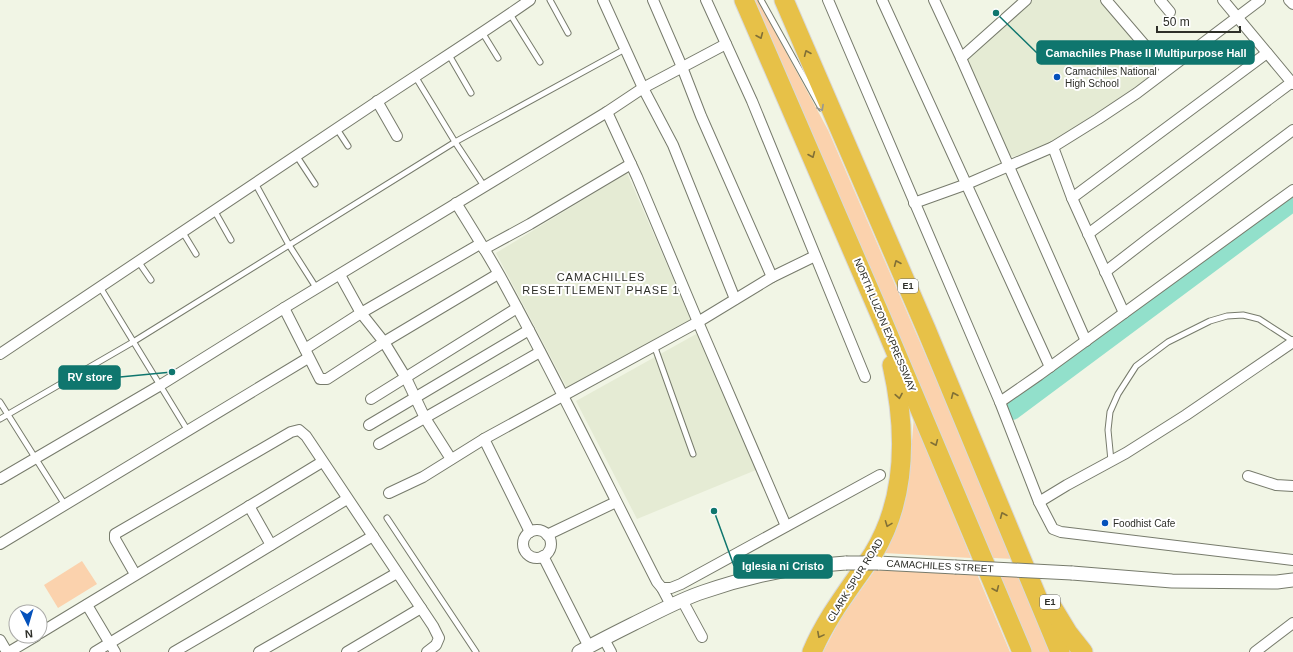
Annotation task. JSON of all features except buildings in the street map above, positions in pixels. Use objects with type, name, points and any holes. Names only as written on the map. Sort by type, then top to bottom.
[{"type":"highway","name":"NORTH LUZON EXPRESSWAY","points":[[744,0],[881,317],[1022,652]]},
{"type":"highway","name":"E1","points":[[784,0],[926,329],[1060,652]]},
{"type":"highway","name":"CLARK SPUR ROAD","points":[[812,652],[824,627],[882,537],[891,514],[898,489],[901,451],[901,419],[897,385],[881,317]]},
{"type":"highway","name":"E1","points":[[1018,551],[1068,633],[1083,652]]},
{"type":"street","points":[[0,354],[530,0]]},
{"type":"street","points":[[603,0],[643,88],[673,145],[735,299]]},
{"type":"street","points":[[653,0],[701,116],[772,277]]},
{"type":"street","points":[[706,0],[752,101],[865,377]]},
{"type":"street","points":[[828,0],[1000,402],[1040,502],[1053,529],[1061,532],[1293,560]]},
{"type":"street","points":[[882,0],[1050,367]]},
{"type":"street","points":[[934,0],[1086,341]]},
{"type":"street","points":[[961,58],[1026,0]]},
{"type":"street","points":[[1106,0],[1166,70]]},
{"type":"street","points":[[1160,0],[1170,12]]},
{"type":"street","points":[[1088,234],[1292,83],[1223,0]]},
{"type":"street","points":[[914,203],[967,184],[1008,165],[1053,147],[1098,120],[1137,93],[1260,0]]},
{"type":"street","points":[[1289,0],[1293,4]]},
{"type":"street","points":[[0,479],[159,386],[284,308],[607,112],[643,88],[726,44]]},
{"type":"street","points":[[1072,198],[1267,53]]},
{"type":"street","points":[[377,101],[397,136]]},
{"type":"street","points":[[607,112],[631,164],[786,526]]},
{"type":"street","points":[[1105,272],[1293,130]]},
{"type":"street","points":[[1053,147],[1072,198],[1124,313]]},
{"type":"street","points":[[0,544],[188,431],[307,354],[361,313],[482,246],[530,224],[631,164]]},
{"type":"street","points":[[1000,402],[1293,190]]},
{"type":"street","points":[[456,203],[529,330],[657,582],[676,603],[702,637]]},
{"type":"street","points":[[389,494],[423,477],[484,439],[698,322],[772,277],[815,256]]},
{"type":"street","points":[[284,308],[320,379],[328,379],[384,342],[498,274]]},
{"type":"street","points":[[340,275],[361,313],[384,342],[406,378],[425,418],[451,459]]},
{"type":"street","points":[[371,399],[517,308]]},
{"type":"street","points":[[370,425],[529,330]]},
{"type":"street","points":[[1040,502],[1186,415],[1293,341]]},
{"type":"street","points":[[378,444],[540,352]]},
{"type":"street","points":[[136,574],[116,539],[115,534],[291,432],[299,430],[306,436],[322,462],[434,626],[439,638],[436,645],[427,652]]},
{"type":"street","points":[[484,439],[530,532]]},
{"type":"street","points":[[48,628],[322,462]]},
{"type":"street","points":[[662,588],[671,588],[681,584],[880,475]]},
{"type":"street","points":[[1248,476],[1276,484],[1293,486]]},
{"type":"street","points":[[95,652],[113,648],[271,545],[347,499]]},
{"type":"street","points":[[547,535],[616,502]]},
{"type":"street","points":[[249,506],[271,545]]},
{"type":"street","points":[[539,530],[547,535],[550,546],[549,550],[543,556],[534,557],[526,553],[524,549],[524,539],[530,532],[539,530]]},
{"type":"street","points":[[174,652],[372,536]]},
{"type":"street","points":[[543,556],[584,649]]},
{"type":"street","name":"CAMACHILES STREET","points":[[584,649],[676,603],[702,592],[759,576],[816,565],[878,563],[1072,573],[1172,581],[1277,582],[1293,580]]},
{"type":"street","points":[[260,652],[397,573]]},
{"type":"street","points":[[87,605],[113,648]]},
{"type":"street","points":[[347,652],[421,608]]},
{"type":"street","points":[[1255,652],[1293,623]]},
{"type":"street","points":[[604,639],[611,652]]},
{"type":"street","points":[[0,640],[8,652],[22,644]]},
{"type":"lane","points":[[550,0],[568,33]]},
{"type":"lane","points":[[761,0],[822,110]]},
{"type":"lane","points":[[510,14],[540,62]]},
{"type":"lane","points":[[482,32],[498,58]]},
{"type":"lane","points":[[0,419],[133,342],[455,142],[625,49]]},
{"type":"lane","points":[[449,55],[471,93]]},
{"type":"lane","points":[[415,76],[484,186]]},
{"type":"lane","points":[[337,129],[348,146]]},
{"type":"lane","points":[[833,130],[864,186]]},
{"type":"lane","points":[[296,155],[315,184]]},
{"type":"lane","points":[[255,183],[317,289]]},
{"type":"lane","points":[[214,210],[231,240]]},
{"type":"lane","points":[[182,231],[196,254]]},
{"type":"lane","points":[[138,261],[151,280]]},
{"type":"lane","points":[[100,287],[159,386],[188,431]]},
{"type":"lane","points":[[1111,461],[1108,430],[1110,412],[1118,394],[1136,366],[1168,342],[1210,321],[1226,316],[1243,315],[1259,318],[1293,341]]},
{"type":"lane","points":[[654,345],[693,454]]},
{"type":"lane","points":[[0,402],[65,505]]},
{"type":"lane","points":[[388,518],[476,652]]},
{"type":"shaded area","points":[[755,0],[758,0],[828,130],[1014,559],[993,558]]},
{"type":"shaded area","name":"Camachiles National High School","points":[[1030,0],[1102,0],[1161,68],[1087,123],[1028,154],[1003,158],[958,61]]},
{"type":"shaded area","points":[[627,173],[692,322],[568,390],[496,253]]},
{"type":"shaded area","points":[[698,333],[756,470],[637,519],[576,401]]},
{"type":"shaded area","points":[[914,417],[971,558],[884,553],[892,537],[903,504],[909,469]]},
{"type":"shaded area","points":[[82,561],[97,584],[58,608],[44,585]]},
{"type":"shaded area","points":[[875,570],[977,574],[1010,652],[823,652],[841,618]]},
{"type":"shaded area","points":[[1000,574],[1019,576],[1052,652],[1032,652]]},
{"type":"waterway","points":[[1012,410],[1293,201]]},
{"type":"place","name":"Camachiles Phase II Multipurpose Hall","points":[[996,13]]},
{"type":"place","name":"Camachiles National High School","points":[[1057,77]]},
{"type":"place","name":"RV store","points":[[172,372]]},
{"type":"place","name":"Iglesia ni Cristo","points":[[714,511]]},
{"type":"place","name":"Foodhist Cafe","points":[[1105,523]]},
{"type":"district","name":"CAMACHILLES RESETTLEMENT PHASE 1","points":[[601,283]]}]
